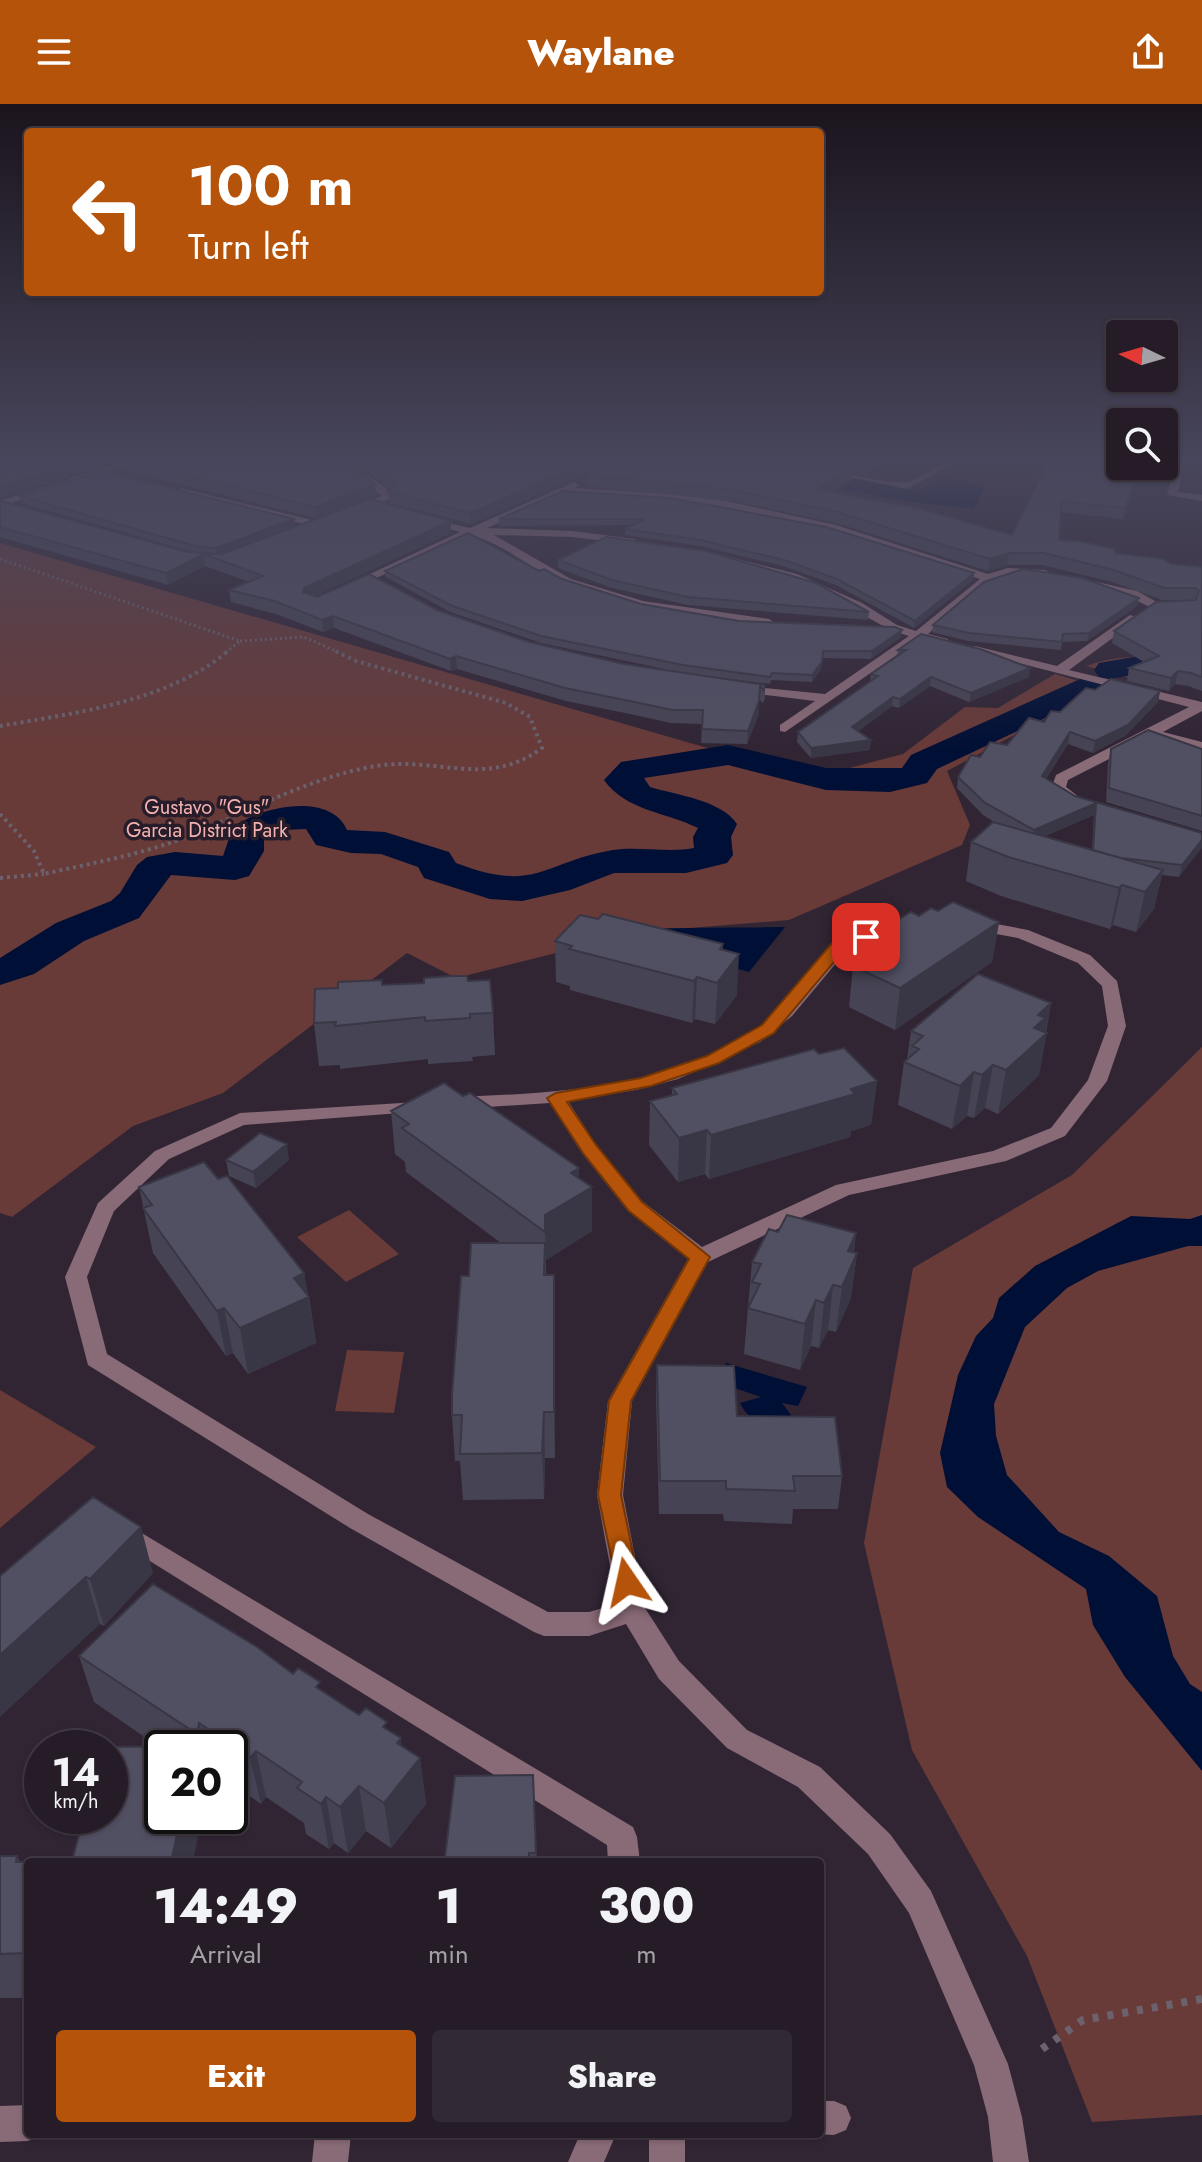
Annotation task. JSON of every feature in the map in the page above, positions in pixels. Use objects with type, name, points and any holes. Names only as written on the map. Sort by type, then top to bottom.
[{"type":"street","points":[[341,590],[376,580],[419,558]]},
{"type":"street","points":[[527,558],[567,581],[626,599],[690,613],[780,624]]},
{"type":"street","points":[[724,558],[820,586],[893,628],[917,636],[1201,706]]},
{"type":"street","points":[[935,558],[988,578]]},
{"type":"street","points":[[785,728],[917,636],[988,578],[1008,571],[1032,570],[1061,577]]},
{"type":"street","points":[[1075,580],[1133,594],[1160,607]]},
{"type":"street","points":[[1059,671],[1149,607],[1174,606]]},
{"type":"street","points":[[866,629],[893,628]]},
{"type":"street","points":[[724,686],[828,698]]},
{"type":"street","points":[[1093,806],[1058,789],[1061,778],[1201,706]]},
{"type":"street","points":[[1147,732],[1202,746]]},
{"type":"street","points":[[632,1611],[589,1624],[544,1624],[359,1521],[96,1359],[76,1277],[105,1208],[162,1155],[240,1119],[556,1098],[645,1083],[713,1060],[768,1029],[838,946],[893,928],[955,921],[1022,934],[1084,959],[1111,985],[1117,1026],[1097,1081],[1058,1132],[999,1156],[843,1190],[700,1257],[620,1401],[610,1495],[632,1611],[669,1670],[737,1739],[809,1777],[879,1844],[920,1902],[991,2064],[1005,2117],[1011,2162]]},
{"type":"street","points":[[556,1098],[589,1149],[635,1206],[700,1257]]},
{"type":"street","points":[[100,1518],[622,1837],[624,1858]]},
{"type":"street","points":[[0,2124],[24,2123]]},
{"type":"street","points":[[330,2162],[333,2138]]},
{"type":"street","points":[[586,2162],[596,2138]]},
{"type":"street","points":[[667,2138],[667,2162]]},
{"type":"path","points":[[0,559],[227,634],[240,641],[304,637],[356,661],[506,703],[530,717],[542,748],[531,759],[503,767],[456,771],[380,765],[326,780],[158,847],[44,874],[0,878]]},
{"type":"path","points":[[0,726],[177,684],[205,670],[240,641]]},
{"type":"path","points":[[0,814],[34,851],[44,874]]},
{"type":"path","points":[[1042,2049],[1083,2020],[1202,1999]]},
{"type":"green space","name":"Gustavo \"Gus\" Garcia District Park","points":[[0,558],[52,558],[811,778],[903,754],[965,707],[998,708],[1055,674],[1102,688],[947,771],[970,825],[962,845],[789,920],[640,932],[456,978],[407,953],[223,1093],[133,1126],[12,1217],[0,1213]]},
{"type":"green space","points":[[1179,651],[1129,678],[1086,666],[1109,660]]},
{"type":"green space","points":[[1202,1047],[1202,2115],[1092,2122],[1027,1956],[912,1750],[864,1543],[913,1268],[1072,1175]]},
{"type":"green space","points":[[349,1210],[399,1254],[346,1282],[297,1237]]},
{"type":"green space","points":[[347,1350],[404,1352],[394,1413],[335,1411]]},
{"type":"green space","points":[[0,1390],[96,1447],[0,1528]]},
{"type":"water","points":[[785,927],[749,972],[599,929]]},
{"type":"water","points":[[1202,1215],[1202,1246],[1188,1246],[1098,1271],[1067,1288],[1025,1327],[994,1404],[996,1436],[1007,1475],[1059,1532],[1109,1556],[1157,1596],[1173,1656],[1190,1684],[1202,1692],[1202,1771],[1125,1677],[1093,1625],[1086,1589],[978,1517],[947,1487],[940,1453],[958,1375],[976,1336],[993,1318],[999,1298],[1035,1266],[1131,1216],[1190,1219]]},
{"type":"water","points":[[726,1363],[807,1387],[798,1406],[782,1403],[794,1419],[762,1422],[750,1417],[740,1403],[761,1397],[717,1382]]},
{"type":"building","points":[[112,558],[196,558],[166,573]]},
{"type":"building","points":[[215,558],[370,558],[304,588],[303,592],[317,597],[369,574],[437,610],[529,642],[624,664],[765,685],[764,690],[760,686],[759,701],[748,731],[702,729],[703,710],[672,710],[565,688],[456,656],[450,659],[333,616],[322,620],[275,601],[229,590],[263,576]]},
{"type":"building","points":[[413,558],[515,558],[539,571],[544,569],[562,579],[641,604],[739,621],[895,627],[902,630],[872,651],[823,651],[822,662],[812,675],[772,673],[770,677],[683,665],[541,636],[450,605],[385,571]]},
{"type":"building","points":[[730,558],[816,583],[869,612],[688,597],[612,580],[558,560]]},
{"type":"building","points":[[776,558],[926,558],[974,573],[915,621],[837,579]]},
{"type":"building","points":[[1065,558],[1155,558],[1171,564],[1202,567],[1202,677],[1178,671],[1171,678],[1129,668],[1159,656],[1114,631],[1156,602],[1196,600],[1199,591],[1196,588],[1164,588],[1114,570]]},
{"type":"building","points":[[1023,569],[1082,578],[1139,598],[1089,633],[1063,634],[1062,642],[969,633],[933,625],[984,582]]},
{"type":"building","points":[[921,634],[980,649],[1030,668],[971,693],[931,677],[900,699],[893,697],[852,727],[871,740],[811,748],[798,732],[878,676],[871,674],[906,650],[898,650]]},
{"type":"building","points":[[1111,679],[1160,691],[1128,725],[1095,741],[1070,732],[1042,776],[1075,796],[1202,833],[1202,840],[1182,865],[1121,858],[1093,850],[1096,803],[1034,830],[985,803],[958,777],[971,755],[980,757],[990,742],[1007,745],[1029,718],[1044,722],[1051,711],[1060,712],[1086,688],[1095,690]]},
{"type":"building","points":[[1148,730],[1202,749],[1202,816],[1109,788],[1111,749]]},
{"type":"building","points":[[993,822],[1163,870],[1145,892],[1122,885],[1119,888],[1008,857],[971,842]]},
{"type":"building","points":[[953,902],[999,922],[900,988],[853,966],[869,955],[863,952],[875,945],[864,940],[911,912],[919,916],[931,908],[938,911]]},
{"type":"building","points":[[603,914],[723,944],[720,949],[739,954],[717,983],[697,977],[694,981],[569,949],[572,946],[555,941],[580,915],[598,919]]},
{"type":"building","points":[[978,974],[1051,1003],[1038,1015],[1045,1018],[1034,1028],[1047,1033],[1006,1070],[993,1065],[982,1075],[974,1072],[960,1086],[904,1062],[919,1049],[912,1046],[923,1036],[911,1031]]},
{"type":"building","points":[[467,976],[468,981],[490,980],[493,1013],[425,1021],[425,1017],[335,1026],[336,1022],[314,1023],[315,989],[338,988],[338,982],[382,980],[382,985],[424,983],[424,978]]},
{"type":"building","points":[[844,1048],[877,1081],[851,1089],[855,1094],[711,1135],[707,1130],[679,1138],[650,1101],[677,1094],[672,1088],[814,1049],[819,1054]]},
{"type":"building","points":[[444,1083],[463,1096],[470,1093],[579,1168],[571,1173],[592,1187],[545,1215],[545,1232],[402,1128],[409,1124],[391,1111]]},
{"type":"building","points":[[260,1133],[287,1144],[253,1172],[226,1160]]},
{"type":"building","points":[[204,1162],[218,1179],[227,1176],[304,1273],[294,1278],[309,1297],[240,1328],[224,1308],[217,1311],[143,1208],[152,1205],[139,1187]]},
{"type":"building","points":[[787,1215],[856,1233],[848,1251],[857,1253],[842,1287],[833,1285],[824,1303],[816,1300],[805,1324],[748,1308],[760,1284],[752,1282],[761,1264],[752,1262],[769,1229],[778,1232]]},
{"type":"building","points":[[471,1243],[545,1243],[544,1275],[554,1275],[554,1412],[544,1412],[542,1453],[460,1454],[462,1415],[452,1415],[452,1395],[461,1276],[469,1276]]},
{"type":"building","points":[[657,1365],[734,1366],[737,1416],[835,1417],[842,1476],[793,1476],[795,1491],[726,1489],[726,1481],[660,1481]]},
{"type":"building","points":[[93,1497],[141,1527],[90,1579],[86,1577],[0,1655],[0,1576]]},
{"type":"building","points":[[153,1584],[257,1647],[293,1674],[298,1668],[320,1682],[316,1687],[359,1715],[366,1708],[387,1722],[383,1727],[401,1738],[397,1743],[420,1758],[384,1803],[359,1786],[340,1807],[326,1797],[321,1804],[297,1788],[302,1782],[256,1751],[248,1757],[248,1730],[209,1730],[199,1723],[198,1730],[191,1730],[79,1656]]},
{"type":"building","points":[[128,1747],[144,1747],[144,1834],[177,1834],[172,1858],[73,1858],[79,1834],[128,1834]]},
{"type":"building","points":[[533,1775],[536,1853],[529,1853],[529,1858],[445,1857],[455,1776]]},
{"type":"building","points":[[0,1856],[17,1856],[16,1862],[24,1862],[24,1953],[0,1954]]},
{"type":"waterway","points":[[1110,670],[1202,654]]},
{"type":"waterway","points":[[0,972],[28,961],[70,932],[125,909],[136,899],[155,868],[161,865],[235,868],[245,851],[246,835],[263,824],[287,818],[310,819],[329,828],[329,837],[351,842],[385,843],[436,860],[438,870],[474,883],[506,889],[539,887],[610,862],[675,862],[714,855],[712,837],[719,824],[688,809],[637,795],[622,780],[633,769],[728,755],[826,779],[890,781],[915,776],[923,762],[1089,685]]},
{"type":"route","points":[[627,1582],[610,1495],[620,1401],[656,1331],[700,1257],[635,1206],[589,1149],[556,1098],[645,1083],[713,1060],[768,1029],[838,946],[866,937]]}]
